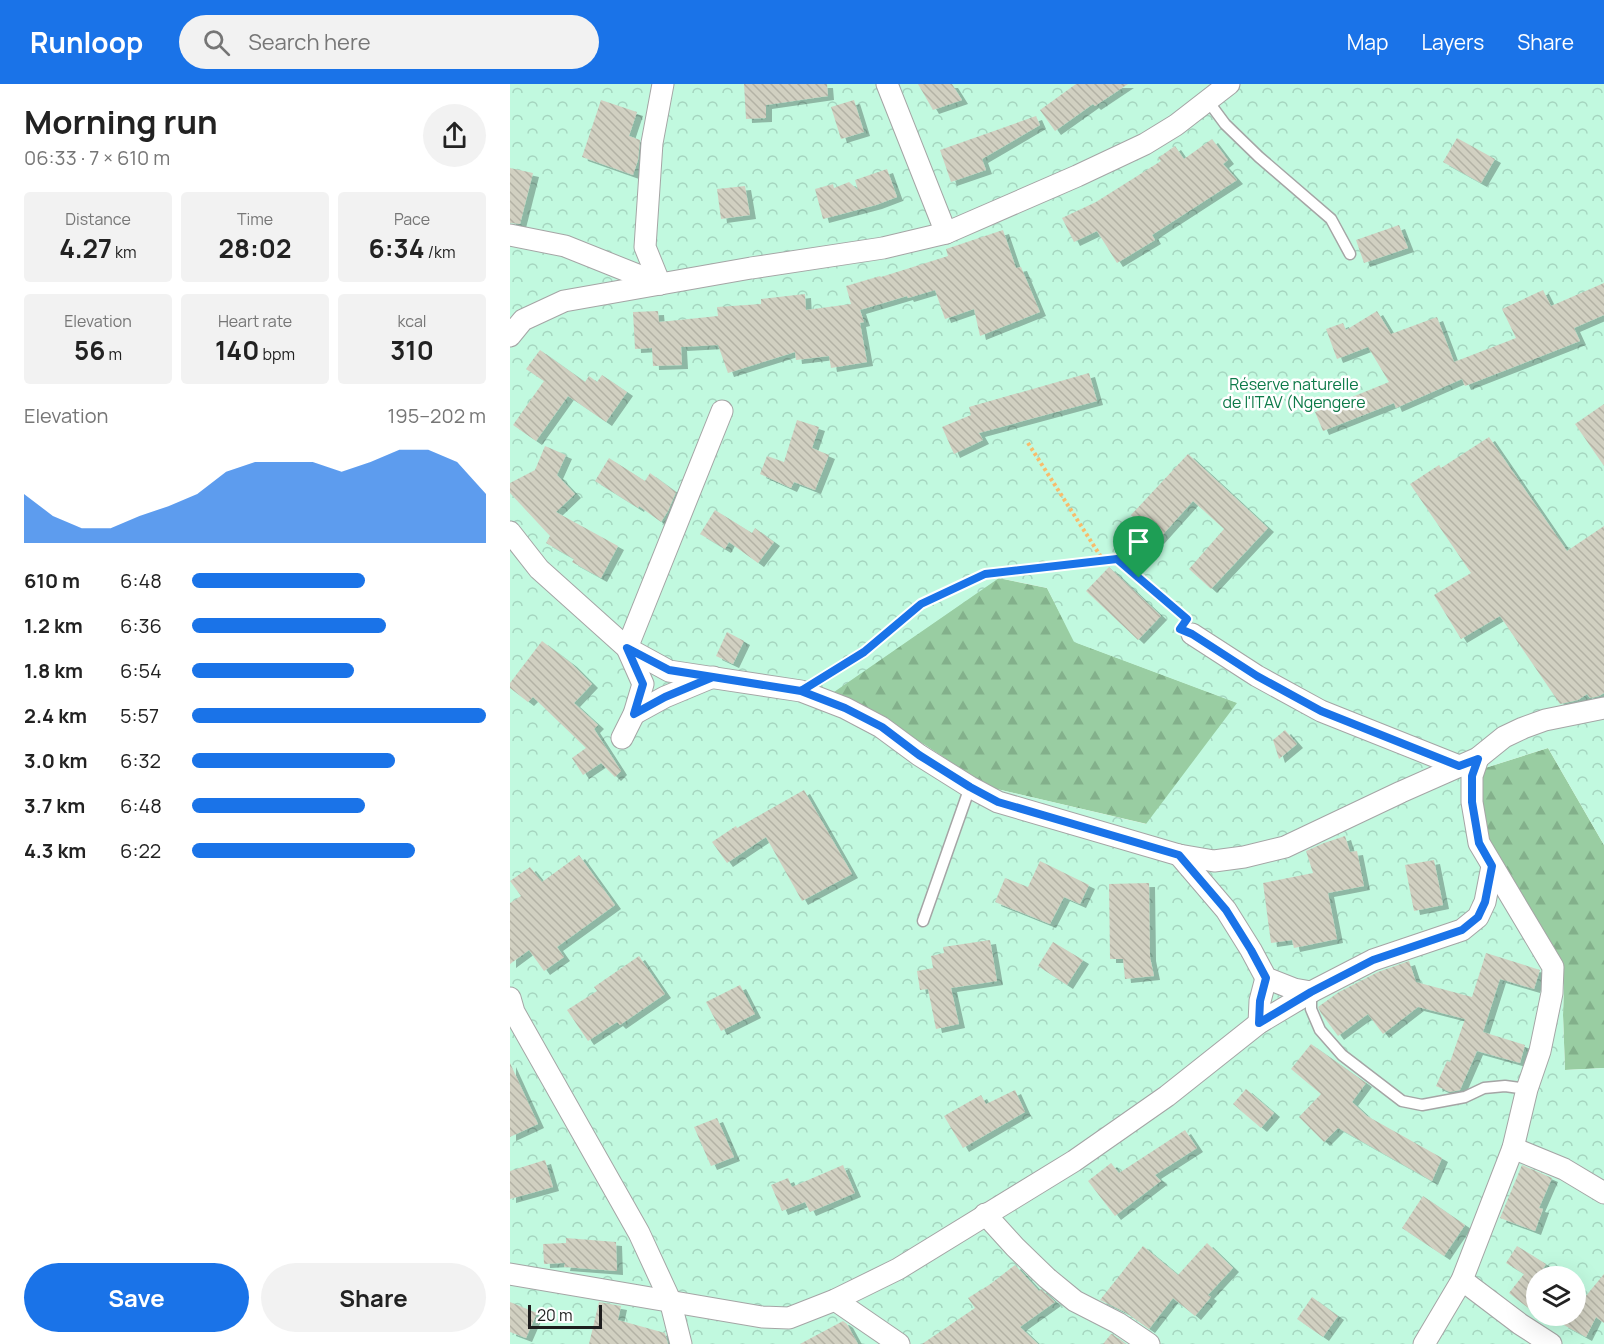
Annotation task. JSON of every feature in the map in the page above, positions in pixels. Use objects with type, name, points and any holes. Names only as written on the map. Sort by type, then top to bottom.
[{"type":"street","points":[[660,284],[645,247],[652,143],[663,84]]},
{"type":"street","points":[[887,84],[946,233]]},
{"type":"street","points":[[510,336],[523,320],[564,301],[883,248],[946,233],[1067,181],[1145,144],[1176,125],[1229,84]]},
{"type":"street","points":[[510,234],[565,246],[660,284]]},
{"type":"street","points":[[622,738],[634,714],[643,684],[627,648],[722,411]]},
{"type":"street","points":[[510,532],[539,569],[627,648],[669,670],[801,691],[845,708],[882,727],[919,755],[998,802],[1179,855],[1214,861],[1244,857],[1285,847],[1468,763],[1504,737],[1523,728],[1545,720],[1604,708]]},
{"type":"street","points":[[1192,634],[1257,676],[1321,711],[1468,763]]},
{"type":"street","points":[[634,714],[665,697],[713,677]]},
{"type":"street","points":[[1425,1344],[1462,1280],[1513,1148],[1527,1089],[1548,1019],[1552,993],[1553,967],[1479,843],[1472,802],[1472,776],[1468,763]]},
{"type":"street","points":[[1179,855],[1226,910],[1266,978],[1294,989],[1311,992]]},
{"type":"street","points":[[510,1274],[762,1317],[789,1317],[835,1300],[898,1269],[1074,1161],[1167,1096],[1259,1023],[1311,992],[1373,960],[1462,930],[1478,917],[1485,902],[1492,866]]},
{"type":"street","points":[[1259,1023],[1260,1001],[1266,978]]},
{"type":"street","points":[[512,1006],[639,1233],[670,1300],[681,1344]]},
{"type":"street","points":[[1513,1148],[1563,1169],[1604,1193]]},
{"type":"street","points":[[985,1214],[1047,1278],[1075,1301],[1118,1323],[1149,1344]]},
{"type":"street","points":[[1462,1280],[1520,1324],[1551,1344]]},
{"type":"street","points":[[835,1300],[899,1344]]},
{"type":"lane","points":[[1208,101],[1225,124],[1259,157],[1331,219],[1350,254]]},
{"type":"lane","points":[[923,921],[970,787]]},
{"type":"lane","points":[[1311,992],[1311,1009],[1320,1030],[1342,1055],[1402,1101],[1422,1105],[1465,1097],[1484,1088],[1505,1086],[1527,1089]]},
{"type":"path","points":[[1028,443],[1103,560]]},
{"type":"path","points":[[801,691],[864,652],[921,604],[985,574],[1117,559],[1187,619],[1180,629],[1192,634]]},
{"type":"green space","name":"Réserve naturelle de l'ITAV (Ngengere","points":[[510,84],[1604,84],[1604,845],[1548,748],[1485,768],[1480,777],[1483,839],[1539,934],[1564,983],[1565,1070],[1604,1068],[1604,1344],[510,1344]],"holes":[[[999,578],[1047,588],[1074,642],[1237,703],[1146,824],[988,787],[925,745],[834,692]]]},
{"type":"green space","points":[[998,578],[1047,588],[1075,642],[1238,703],[1147,824],[988,787],[925,745],[833,692]]},
{"type":"green space","points":[[1548,748],[1604,845],[1604,1068],[1565,1070],[1564,983],[1483,839],[1480,776],[1485,768]]},
{"type":"building","points":[[744,84],[827,84],[828,96],[766,105],[766,118],[746,119]]},
{"type":"building","points":[[918,84],[952,84],[962,100],[933,110]]},
{"type":"building","points":[[1076,84],[1128,84],[1095,106],[1093,104],[1055,131],[1040,110]]},
{"type":"building","points":[[601,100],[637,112],[629,136],[640,140],[638,160],[633,175],[582,157]]},
{"type":"building","points":[[854,100],[864,132],[841,139],[831,107]]},
{"type":"building","points":[[1036,116],[1040,125],[982,159],[986,170],[951,182],[940,150]]},
{"type":"building","points":[[1457,138],[1495,159],[1481,183],[1443,162]]},
{"type":"building","points":[[1212,139],[1228,160],[1223,164],[1237,180],[1152,235],[1155,240],[1117,263],[1097,231],[1074,242],[1062,218],[1096,202],[1161,161],[1158,158],[1175,146],[1184,159]]},
{"type":"building","points":[[510,168],[533,173],[520,224],[510,223]]},
{"type":"building","points":[[887,169],[897,197],[823,219],[815,189],[833,184],[834,188],[849,182],[858,190],[855,180]]},
{"type":"building","points":[[745,186],[750,215],[721,219],[717,189]]},
{"type":"building","points":[[1399,225],[1408,248],[1364,263],[1356,240]]},
{"type":"building","points":[[1003,230],[1016,268],[1021,267],[1040,312],[980,336],[974,309],[945,319],[935,290],[860,310],[864,322],[860,323],[867,362],[831,368],[829,356],[796,360],[795,352],[728,373],[718,345],[681,347],[682,365],[653,366],[652,348],[635,349],[633,312],[658,311],[659,322],[718,316],[717,307],[761,304],[761,299],[805,294],[806,310],[851,304],[846,286],[948,256],[946,249]]},
{"type":"building","points":[[1604,283],[1604,315],[1574,328],[1580,341],[1465,386],[1462,379],[1396,408],[1394,403],[1323,431],[1315,412],[1389,382],[1368,347],[1337,359],[1326,329],[1343,323],[1346,330],[1377,311],[1391,334],[1437,317],[1454,362],[1516,338],[1502,309],[1543,290],[1551,306]]},
{"type":"building","points":[[540,350],[585,382],[589,376],[597,382],[602,375],[627,392],[606,422],[568,396],[536,441],[513,425],[544,381],[526,369]]},
{"type":"building","points":[[1089,373],[1097,401],[979,433],[983,440],[954,454],[942,427],[971,415],[969,407]]},
{"type":"building","points":[[1604,404],[1604,466],[1575,424]]},
{"type":"building","points":[[797,420],[819,427],[812,448],[829,455],[815,490],[794,482],[791,488],[760,474],[767,456],[784,462]]},
{"type":"building","points":[[1489,437],[1567,551],[1604,526],[1604,693],[1599,696],[1590,698],[1587,694],[1578,700],[1560,704],[1500,616],[1461,639],[1434,595],[1471,573],[1410,484],[1439,465],[1441,468]]},
{"type":"building","points":[[545,446],[566,455],[557,475],[575,494],[556,512],[618,546],[601,578],[572,562],[574,559],[546,543],[550,536],[510,493],[510,483],[535,470]]},
{"type":"building","points":[[1188,454],[1268,528],[1211,589],[1189,569],[1224,529],[1193,501],[1158,540],[1131,515]]},
{"type":"building","points":[[609,458],[645,481],[650,473],[676,492],[661,522],[639,506],[638,508],[595,481]]},
{"type":"building","points":[[715,510],[752,533],[755,528],[774,542],[758,563],[729,542],[725,549],[700,534]]},
{"type":"building","points":[[1109,567],[1161,616],[1138,640],[1086,591]]},
{"type":"building","points":[[727,632],[744,641],[733,664],[716,656]]},
{"type":"building","points":[[542,641],[571,663],[592,684],[574,703],[598,725],[594,729],[621,771],[615,777],[601,763],[583,775],[572,758],[586,748],[533,697],[528,702],[510,688],[510,683]]},
{"type":"building","points":[[1285,730],[1297,744],[1279,759],[1273,740]]},
{"type":"building","points":[[804,790],[852,874],[802,901],[766,837],[727,863],[712,842],[736,826],[737,828]]},
{"type":"building","points":[[1345,836],[1350,852],[1357,851],[1364,886],[1328,893],[1337,939],[1294,948],[1292,940],[1271,943],[1263,883],[1313,873],[1306,851]]},
{"type":"building","points":[[579,855],[615,905],[557,947],[564,957],[544,971],[529,950],[510,964],[510,903],[521,896],[510,881],[530,867],[542,882]]},
{"type":"building","points":[[1434,860],[1443,905],[1414,911],[1405,865]]},
{"type":"building","points":[[1040,861],[1089,885],[1080,904],[1064,897],[1050,924],[995,902],[1005,878],[1028,887]]},
{"type":"building","points":[[1149,883],[1150,957],[1154,976],[1125,979],[1123,959],[1110,959],[1109,884]]},
{"type":"building","points":[[990,940],[997,981],[951,988],[959,1024],[936,1029],[928,989],[920,990],[917,971],[933,968],[931,956],[944,953],[943,947]]},
{"type":"building","points":[[1053,942],[1083,960],[1067,985],[1038,966]]},
{"type":"building","points":[[1486,953],[1540,970],[1534,989],[1500,979],[1483,1032],[1525,1045],[1520,1063],[1477,1051],[1460,1090],[1450,1092],[1436,1086],[1447,1061],[1450,1062],[1465,1019],[1418,1007],[1383,1034],[1368,1014],[1338,1036],[1318,1007],[1339,992],[1378,972],[1409,961],[1416,982],[1472,997]]},
{"type":"building","points":[[639,956],[665,994],[620,1025],[617,1022],[588,1041],[567,1010],[597,991],[594,987]]},
{"type":"building","points":[[740,985],[755,1014],[721,1031],[706,1002]]},
{"type":"building","points":[[1311,1044],[1366,1083],[1352,1102],[1367,1116],[1442,1158],[1432,1181],[1338,1128],[1324,1142],[1299,1117],[1321,1094],[1291,1069]]},
{"type":"building","points":[[510,1063],[538,1124],[510,1137]]},
{"type":"building","points":[[1246,1089],[1274,1113],[1261,1128],[1233,1104]]},
{"type":"building","points":[[1015,1090],[1025,1112],[963,1148],[944,1116],[981,1095],[986,1104]]},
{"type":"building","points":[[717,1118],[734,1157],[711,1166],[694,1127]]},
{"type":"building","points":[[1185,1130],[1197,1148],[1155,1175],[1161,1181],[1115,1216],[1088,1181],[1111,1163],[1119,1173]]},
{"type":"building","points":[[545,1160],[553,1187],[510,1199],[510,1171]]},
{"type":"building","points":[[843,1165],[855,1193],[810,1212],[805,1202],[782,1211],[771,1185],[788,1178],[792,1187]]},
{"type":"building","points":[[1522,1165],[1552,1178],[1539,1208],[1543,1209],[1535,1231],[1500,1218]]},
{"type":"building","points":[[1423,1196],[1465,1225],[1444,1256],[1402,1228]]},
{"type":"building","points":[[566,1238],[616,1242],[617,1271],[564,1267],[565,1263],[544,1264],[543,1244],[566,1243]]},
{"type":"building","points":[[1207,1243],[1233,1268],[1208,1295],[1211,1297],[1195,1316],[1173,1298],[1149,1329],[1125,1312],[1100,1300],[1143,1246],[1178,1275]]},
{"type":"building","points":[[1517,1246],[1546,1264],[1545,1266],[1526,1266],[1526,1306],[1509,1293],[1524,1274],[1506,1263]]},
{"type":"building","points":[[1015,1265],[1039,1291],[1041,1289],[1055,1302],[1020,1327],[1038,1344],[922,1344],[975,1308],[968,1298]]},
{"type":"building","points":[[1604,1274],[1604,1323],[1596,1317],[1586,1337],[1566,1326],[1586,1326],[1586,1296]]},
{"type":"building","points":[[1312,1297],[1338,1316],[1323,1337],[1297,1319]]},
{"type":"building","points":[[510,1302],[537,1313],[526,1338],[510,1332]]},
{"type":"building","points":[[599,1302],[621,1306],[618,1320],[665,1333],[668,1344],[589,1344]]},
{"type":"building","points":[[843,1321],[858,1344],[800,1344]]},
{"type":"building","points":[[1112,1334],[1126,1344],[1103,1344]]},
{"type":"route","points":[[1139,578],[1117,559],[985,574],[921,604],[864,652],[801,691],[713,677],[665,697],[634,714],[643,684],[627,648],[669,670],[713,677],[801,691],[845,708],[882,727],[919,755],[998,802],[1179,855],[1226,910],[1266,978],[1260,1001],[1259,1023],[1311,992],[1373,960],[1462,930],[1478,917],[1485,902],[1492,866],[1479,843],[1472,802],[1472,776],[1478,759],[1459,766],[1321,711],[1257,676],[1192,634],[1180,629],[1187,619],[1139,578]]}]
